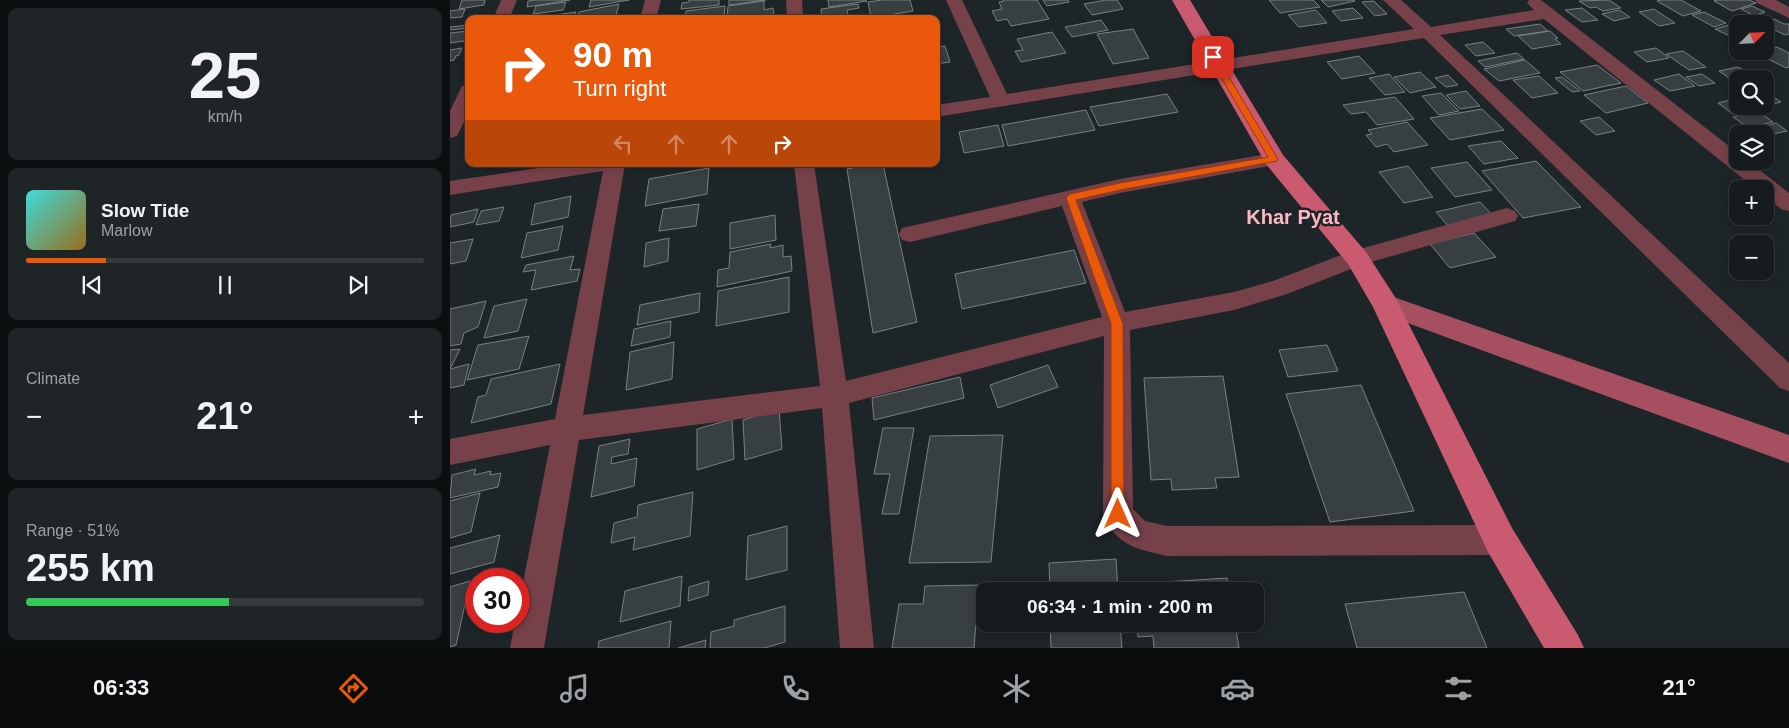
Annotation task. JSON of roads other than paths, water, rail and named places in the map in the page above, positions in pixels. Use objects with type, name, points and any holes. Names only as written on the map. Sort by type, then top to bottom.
[{"type":"main road","points":[[1181,0],[1274,159],[1357,258],[1386,304],[1500,540],[1565,648]]},
{"type":"street","points":[[503,15],[509,0]]},
{"type":"street","points":[[649,15],[653,0]]},
{"type":"street","points":[[794,0],[795,15]]},
{"type":"street","points":[[954,0],[1001,101]]},
{"type":"street","points":[[1391,0],[1427,32],[1789,380]]},
{"type":"street","points":[[1531,0],[1789,204]]},
{"type":"street","points":[[1763,0],[1789,13]]},
{"type":"street","points":[[940,110],[1549,13]]},
{"type":"street","points":[[450,132],[465,99]]},
{"type":"street","points":[[910,234],[1120,186],[1274,159]]},
{"type":"street","points":[[450,188],[589,167]]},
{"type":"street","points":[[527,648],[614,167]]},
{"type":"street","points":[[804,167],[836,394],[857,648]]},
{"type":"street","points":[[1070,198],[1117,324],[1118,514],[1136,534],[1167,542],[1500,540]]},
{"type":"street","points":[[450,452],[567,429],[836,394],[1117,324],[1234,301],[1279,288],[1357,258],[1507,216]]},
{"type":"street","points":[[1386,304],[1789,450]]},
{"type":"district","name":"Khar Pyat","points":[[1293,217]]}]
